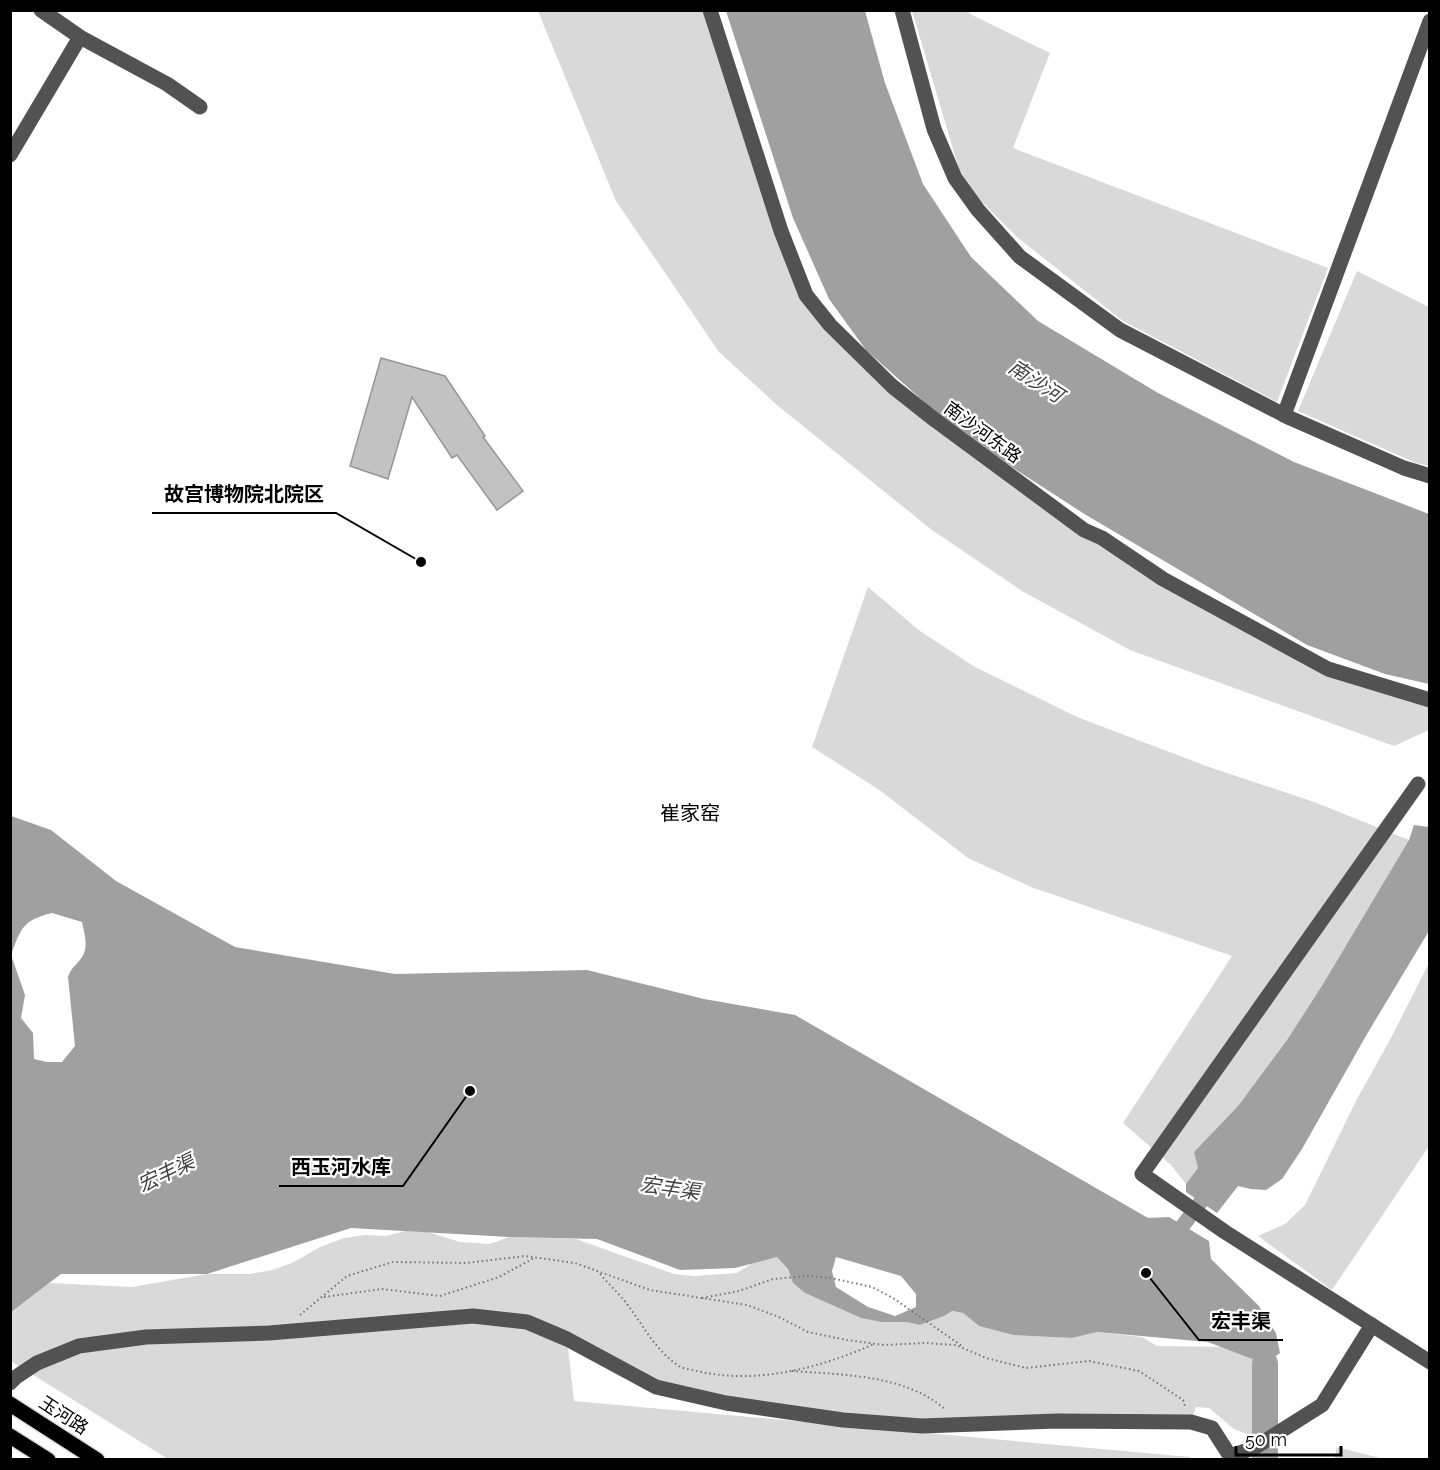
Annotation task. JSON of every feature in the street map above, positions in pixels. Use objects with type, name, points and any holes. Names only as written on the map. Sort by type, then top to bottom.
[{"type":"main road","name":"玉河路","points":[[10,1404],[97,1460]]},
{"type":"main road","points":[[10,1436],[48,1460]]},
{"type":"street","points":[[41,10],[80,37],[167,84],[200,107]]},
{"type":"street","name":"南沙河东路","points":[[710,10],[781,231],[806,295],[830,325],[892,386],[1084,530],[1102,538],[1163,579],[1328,669],[1430,700]]},
{"type":"street","points":[[902,10],[934,129],[956,178],[978,210],[1020,257],[1120,330],[1284,415],[1404,468],[1430,476]]},
{"type":"street","points":[[1284,415],[1430,21]]},
{"type":"street","points":[[10,154],[80,37]]},
{"type":"street","points":[[1418,784],[1142,1174],[1225,1232],[1430,1362]]},
{"type":"street","points":[[10,1383],[37,1363],[79,1346],[146,1337],[279,1332],[473,1316],[527,1322],[567,1339],[656,1387],[716,1401],[843,1420],[922,1426],[1057,1421],[1191,1422],[1212,1428],[1229,1458],[1254,1448],[1322,1405],[1372,1325]]},
{"type":"path","points":[[279,1332],[347,1276],[393,1262],[466,1263],[525,1256],[575,1263],[650,1290],[747,1305],[779,1317],[808,1332],[876,1344],[956,1345],[986,1358],[1026,1368],[1089,1361],[1139,1371],[1183,1400],[1191,1422]]},
{"type":"path","points":[[321,1298],[382,1289],[440,1296],[499,1277],[534,1258]]},
{"type":"path","points":[[598,1272],[627,1304],[656,1347],[678,1366],[735,1378],[789,1371],[840,1359],[876,1344]]},
{"type":"path","points":[[699,1298],[740,1292],[773,1280],[808,1276],[845,1281],[872,1287],[893,1298],[967,1350]]},
{"type":"path","points":[[789,1371],[882,1380],[914,1390],[940,1405],[963,1424]]},
{"type":"shaded area","points":[[538,11],[710,11],[806,295],[892,386],[1084,530],[1328,669],[1429,700],[1429,730],[1394,746],[1130,650],[1022,591],[932,530],[777,405],[719,352],[616,201]]},
{"type":"shaded area","points":[[912,11],[968,11],[1050,53],[1013,148],[1328,268],[1277,402],[1123,321],[1017,237],[977,197],[959,169]]},
{"type":"shaded area","points":[[1357,271],[1429,307],[1429,466],[1416,463],[1298,411]]},
{"type":"shaded area","points":[[868,587],[920,631],[975,667],[1077,717],[1209,767],[1314,802],[1409,840],[1287,1040],[1238,1106],[1194,1152],[1199,1168],[1186,1184],[1171,1165],[1123,1123],[1232,956],[1031,887],[968,858],[878,789],[812,747]]},
{"type":"shaded area","points":[[1429,963],[1429,1146],[1332,1290],[1258,1236],[1285,1224],[1305,1205],[1357,1099]]},
{"type":"shaded area","points":[[405,1231],[428,1232],[460,1242],[490,1244],[509,1237],[576,1239],[674,1274],[694,1276],[737,1273],[753,1263],[777,1256],[788,1269],[793,1283],[805,1293],[861,1318],[920,1325],[951,1311],[963,1313],[979,1326],[1013,1335],[1072,1338],[1096,1332],[1142,1337],[1157,1346],[1222,1347],[1265,1364],[1265,1441],[1234,1429],[1209,1408],[1196,1407],[1191,1422],[922,1426],[656,1387],[567,1339],[574,1401],[1190,1457],[1190,1460],[168,1459],[11,1361],[10,1312],[49,1283],[132,1287],[207,1274],[249,1274],[273,1270],[344,1238],[365,1235],[386,1236]]},
{"type":"shaded area","points":[[1337,1447],[1384,1459],[1334,1459]]},
{"type":"water","name":"南沙河","points":[[726,11],[865,11],[885,83],[923,184],[971,257],[1038,321],[1158,393],[1294,462],[1429,514],[1429,684],[1385,674],[1307,645],[1086,515],[959,433],[866,350],[829,299],[793,218]]},
{"type":"water","points":[[11,816],[51,830],[116,881],[235,947],[395,974],[587,970],[704,999],[795,1015],[1148,1218],[1169,1217],[1209,1241],[1211,1259],[1259,1306],[1276,1333],[1280,1353],[1265,1364],[1208,1342],[1097,1332],[1072,1338],[1013,1335],[979,1326],[963,1313],[952,1311],[920,1325],[906,1322],[881,1322],[861,1318],[805,1293],[793,1283],[788,1269],[777,1257],[735,1268],[680,1270],[597,1239],[509,1237],[351,1228],[207,1274],[61,1274],[11,1312]],"holes":[[[52,913],[82,922],[85,939],[84,953],[68,977],[75,1046],[62,1062],[34,1059],[33,1033],[21,1018],[25,995],[11,955],[24,926],[42,916]],[[836,1257],[901,1276],[916,1294],[916,1307],[895,1316],[868,1307],[836,1287],[832,1271]]]},
{"type":"water","points":[[1414,825],[1429,827],[1429,931],[1302,1149],[1282,1179],[1266,1190],[1238,1186],[1217,1213],[1186,1192],[1186,1184],[1198,1168],[1194,1152],[1238,1106],[1287,1040],[1409,840]]},
{"type":"building","points":[[381,358],[445,376],[485,436],[483,437],[523,491],[497,510],[457,455],[452,458],[412,397],[388,479],[350,466]]},
{"type":"waterway","name":"宏丰渠","points":[[1172,1240],[1212,1187]]},
{"type":"waterway","points":[[1265,1364],[1265,1460]]},
{"type":"place","name":"故宫博物院北院区","points":[[421,562]]},
{"type":"place","name":"西玉河水库","points":[[470,1091]]},
{"type":"place","name":"宏丰渠","points":[[1146,1273]]},
{"type":"district","name":"崔家窑","points":[[690,813]]}]
